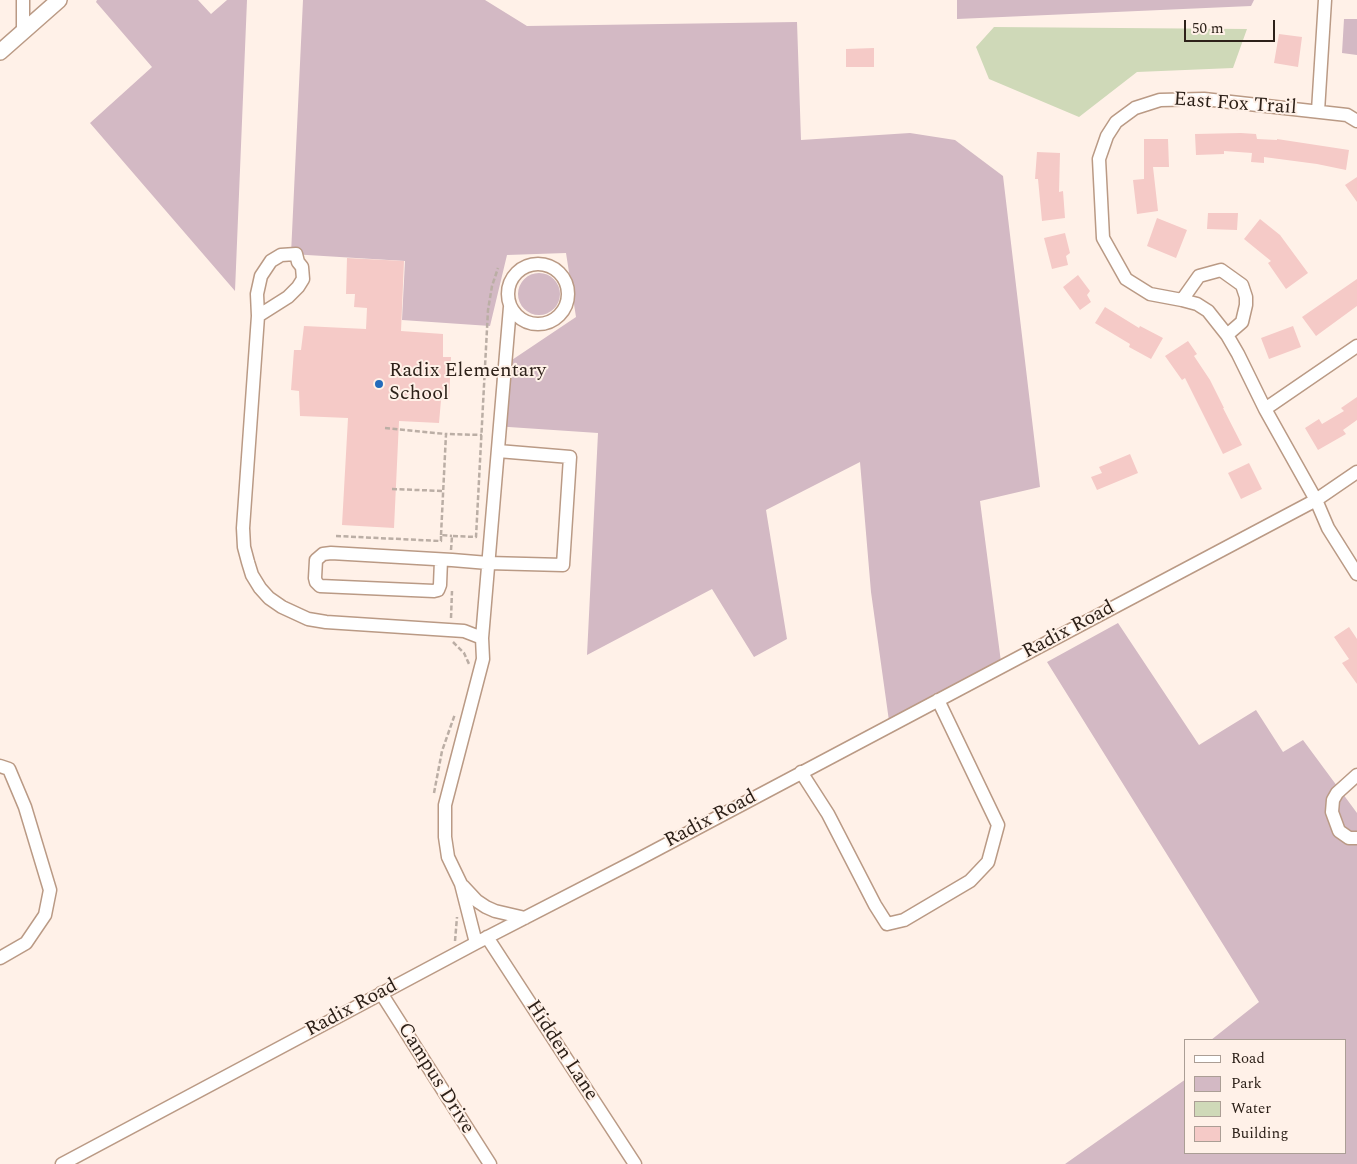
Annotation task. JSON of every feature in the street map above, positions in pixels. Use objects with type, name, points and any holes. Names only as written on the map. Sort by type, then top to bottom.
[{"type":"main road","points":[[0,52],[59,0]]},
{"type":"street","points":[[23,0],[24,30]]},
{"type":"street","points":[[1318,111],[1325,0]]},
{"type":"street","name":"East Fox Trail","points":[[1357,121],[1347,114],[1204,99],[1160,100],[1135,108],[1116,122],[1107,136],[1099,159],[1103,238],[1126,279],[1150,294],[1197,304],[1208,311],[1227,335],[1265,409],[1316,500],[1328,528],[1357,574]]},
{"type":"street","points":[[258,316],[288,297],[303,279],[302,267],[298,262],[296,254],[281,255],[271,261],[261,276],[257,294],[258,316],[243,528],[244,547],[248,562],[252,575],[260,588],[282,607],[308,619],[326,622],[464,631],[482,638]]},
{"type":"street","points":[[510,307],[524,321],[540,324],[556,317],[566,303],[567,286],[558,272],[543,264],[526,266],[513,276],[507,292],[510,307],[482,638],[483,659],[445,805],[445,837],[448,857],[461,884],[477,901],[495,911],[525,918]]},
{"type":"street","points":[[1182,300],[1199,276],[1221,270],[1242,285],[1246,297],[1246,305],[1242,322],[1227,335]]},
{"type":"street","points":[[1265,409],[1357,346]]},
{"type":"street","points":[[446,557],[440,585],[438,590],[434,591],[320,586],[315,578],[316,560],[323,554],[331,553],[446,557],[488,563],[563,565],[570,457],[498,451]]},
{"type":"street","name":"Radix Road","points":[[62,1164],[381,993],[1316,500],[1357,472]]},
{"type":"street","points":[[801,772],[828,814],[875,905],[888,924],[904,920],[970,881],[988,862],[998,825],[938,700]]},
{"type":"street","points":[[0,766],[9,769],[25,807],[50,890],[45,915],[26,943],[0,958]]},
{"type":"street","points":[[1357,775],[1337,793],[1333,800],[1332,812],[1339,831],[1349,838],[1357,838]]},
{"type":"street","name":"Hidden Lane","points":[[461,884],[482,940],[636,1164]]},
{"type":"street","name":"Campus Drive","points":[[381,993],[487,1163]]},
{"type":"path","points":[[442,535],[476,537],[489,300],[498,268]]},
{"type":"path","points":[[385,428],[446,434],[482,435]]},
{"type":"path","points":[[336,536],[441,541],[446,434]]},
{"type":"path","points":[[392,489],[444,491]]},
{"type":"path","points":[[446,557],[452,536]]},
{"type":"green space","points":[[97,0],[198,0],[211,14],[227,0],[247,0],[235,291],[90,123],[152,67],[96,2]]},
{"type":"green space","points":[[303,0],[485,0],[527,26],[797,22],[801,140],[910,133],[955,140],[1003,176],[1040,487],[980,501],[1001,662],[889,721],[871,592],[860,462],[766,510],[787,639],[754,657],[712,589],[587,655],[598,433],[494,426],[497,370],[576,317],[566,253],[507,255],[490,326],[402,320],[405,261],[291,254]]},
{"type":"green space","points":[[957,0],[1254,0],[1251,6],[957,19]]},
{"type":"green space","points":[[1344,19],[1357,19],[1357,55],[1342,53]]},
{"type":"green space","points":[[543,273],[551,276],[557,282],[560,294],[557,306],[551,312],[535,315],[527,312],[521,306],[518,290],[521,282],[527,276]]},
{"type":"green space","points":[[1118,623],[1199,745],[1256,710],[1283,752],[1303,740],[1357,813],[1357,1164],[1065,1164],[1184,1080],[1184,1154],[1347,1154],[1347,1039],[1212,1039],[1259,1002],[1047,662]]},
{"type":"water","points":[[994,27],[1247,29],[1233,68],[1137,72],[1079,117],[989,79],[976,47]]},
{"type":"building","points":[[1279,34],[1302,37],[1298,67],[1274,63]]},
{"type":"building","points":[[874,48],[874,67],[846,67],[846,49]]},
{"type":"building","points":[[1195,134],[1256,134],[1257,139],[1277,139],[1349,150],[1346,170],[1264,157],[1264,163],[1251,162],[1252,153],[1224,151],[1224,154],[1196,155]]},
{"type":"building","points":[[1144,139],[1168,139],[1169,167],[1153,167],[1158,211],[1137,214],[1133,180],[1144,179]]},
{"type":"building","points":[[1037,152],[1060,153],[1059,192],[1063,191],[1065,218],[1042,221],[1038,179],[1035,179]]},
{"type":"building","points":[[1357,177],[1357,202],[1345,185]]},
{"type":"building","points":[[1208,213],[1238,213],[1237,230],[1207,229]]},
{"type":"building","points":[[1157,218],[1187,230],[1176,258],[1147,246]]},
{"type":"building","points":[[1260,219],[1280,235],[1308,273],[1286,289],[1268,263],[1271,261],[1244,239]]},
{"type":"building","points":[[1065,233],[1070,253],[1066,256],[1068,265],[1052,269],[1044,238]]},
{"type":"building","points":[[347,258],[404,261],[401,331],[443,334],[443,357],[451,357],[449,400],[441,400],[439,423],[399,421],[394,528],[342,525],[348,418],[300,416],[299,391],[291,390],[294,350],[301,350],[304,326],[366,329],[367,308],[354,307],[355,294],[346,294]]},
{"type":"building","points":[[1078,275],[1090,291],[1087,295],[1091,302],[1080,310],[1063,287]]},
{"type":"building","points":[[1357,279],[1357,306],[1316,336],[1302,317]]},
{"type":"building","points":[[1105,307],[1139,328],[1140,326],[1163,338],[1151,359],[1129,347],[1130,344],[1095,323]]},
{"type":"building","points":[[1293,326],[1301,347],[1269,359],[1261,338]]},
{"type":"building","points":[[1188,341],[1197,354],[1194,356],[1210,380],[1242,445],[1223,454],[1185,378],[1182,380],[1165,356]]},
{"type":"building","points":[[1357,397],[1357,420],[1343,430],[1346,434],[1318,450],[1305,428],[1319,419],[1322,424],[1344,411],[1341,408]]},
{"type":"building","points":[[1130,454],[1138,473],[1097,490],[1091,477],[1102,473],[1099,467]]},
{"type":"building","points":[[1249,463],[1262,489],[1241,499],[1228,473]]},
{"type":"building","points":[[1349,627],[1357,639],[1357,684],[1342,663],[1349,659],[1334,637]]},
{"type":"place","name":"Radix Elementary School","points":[[379,384]]}]
